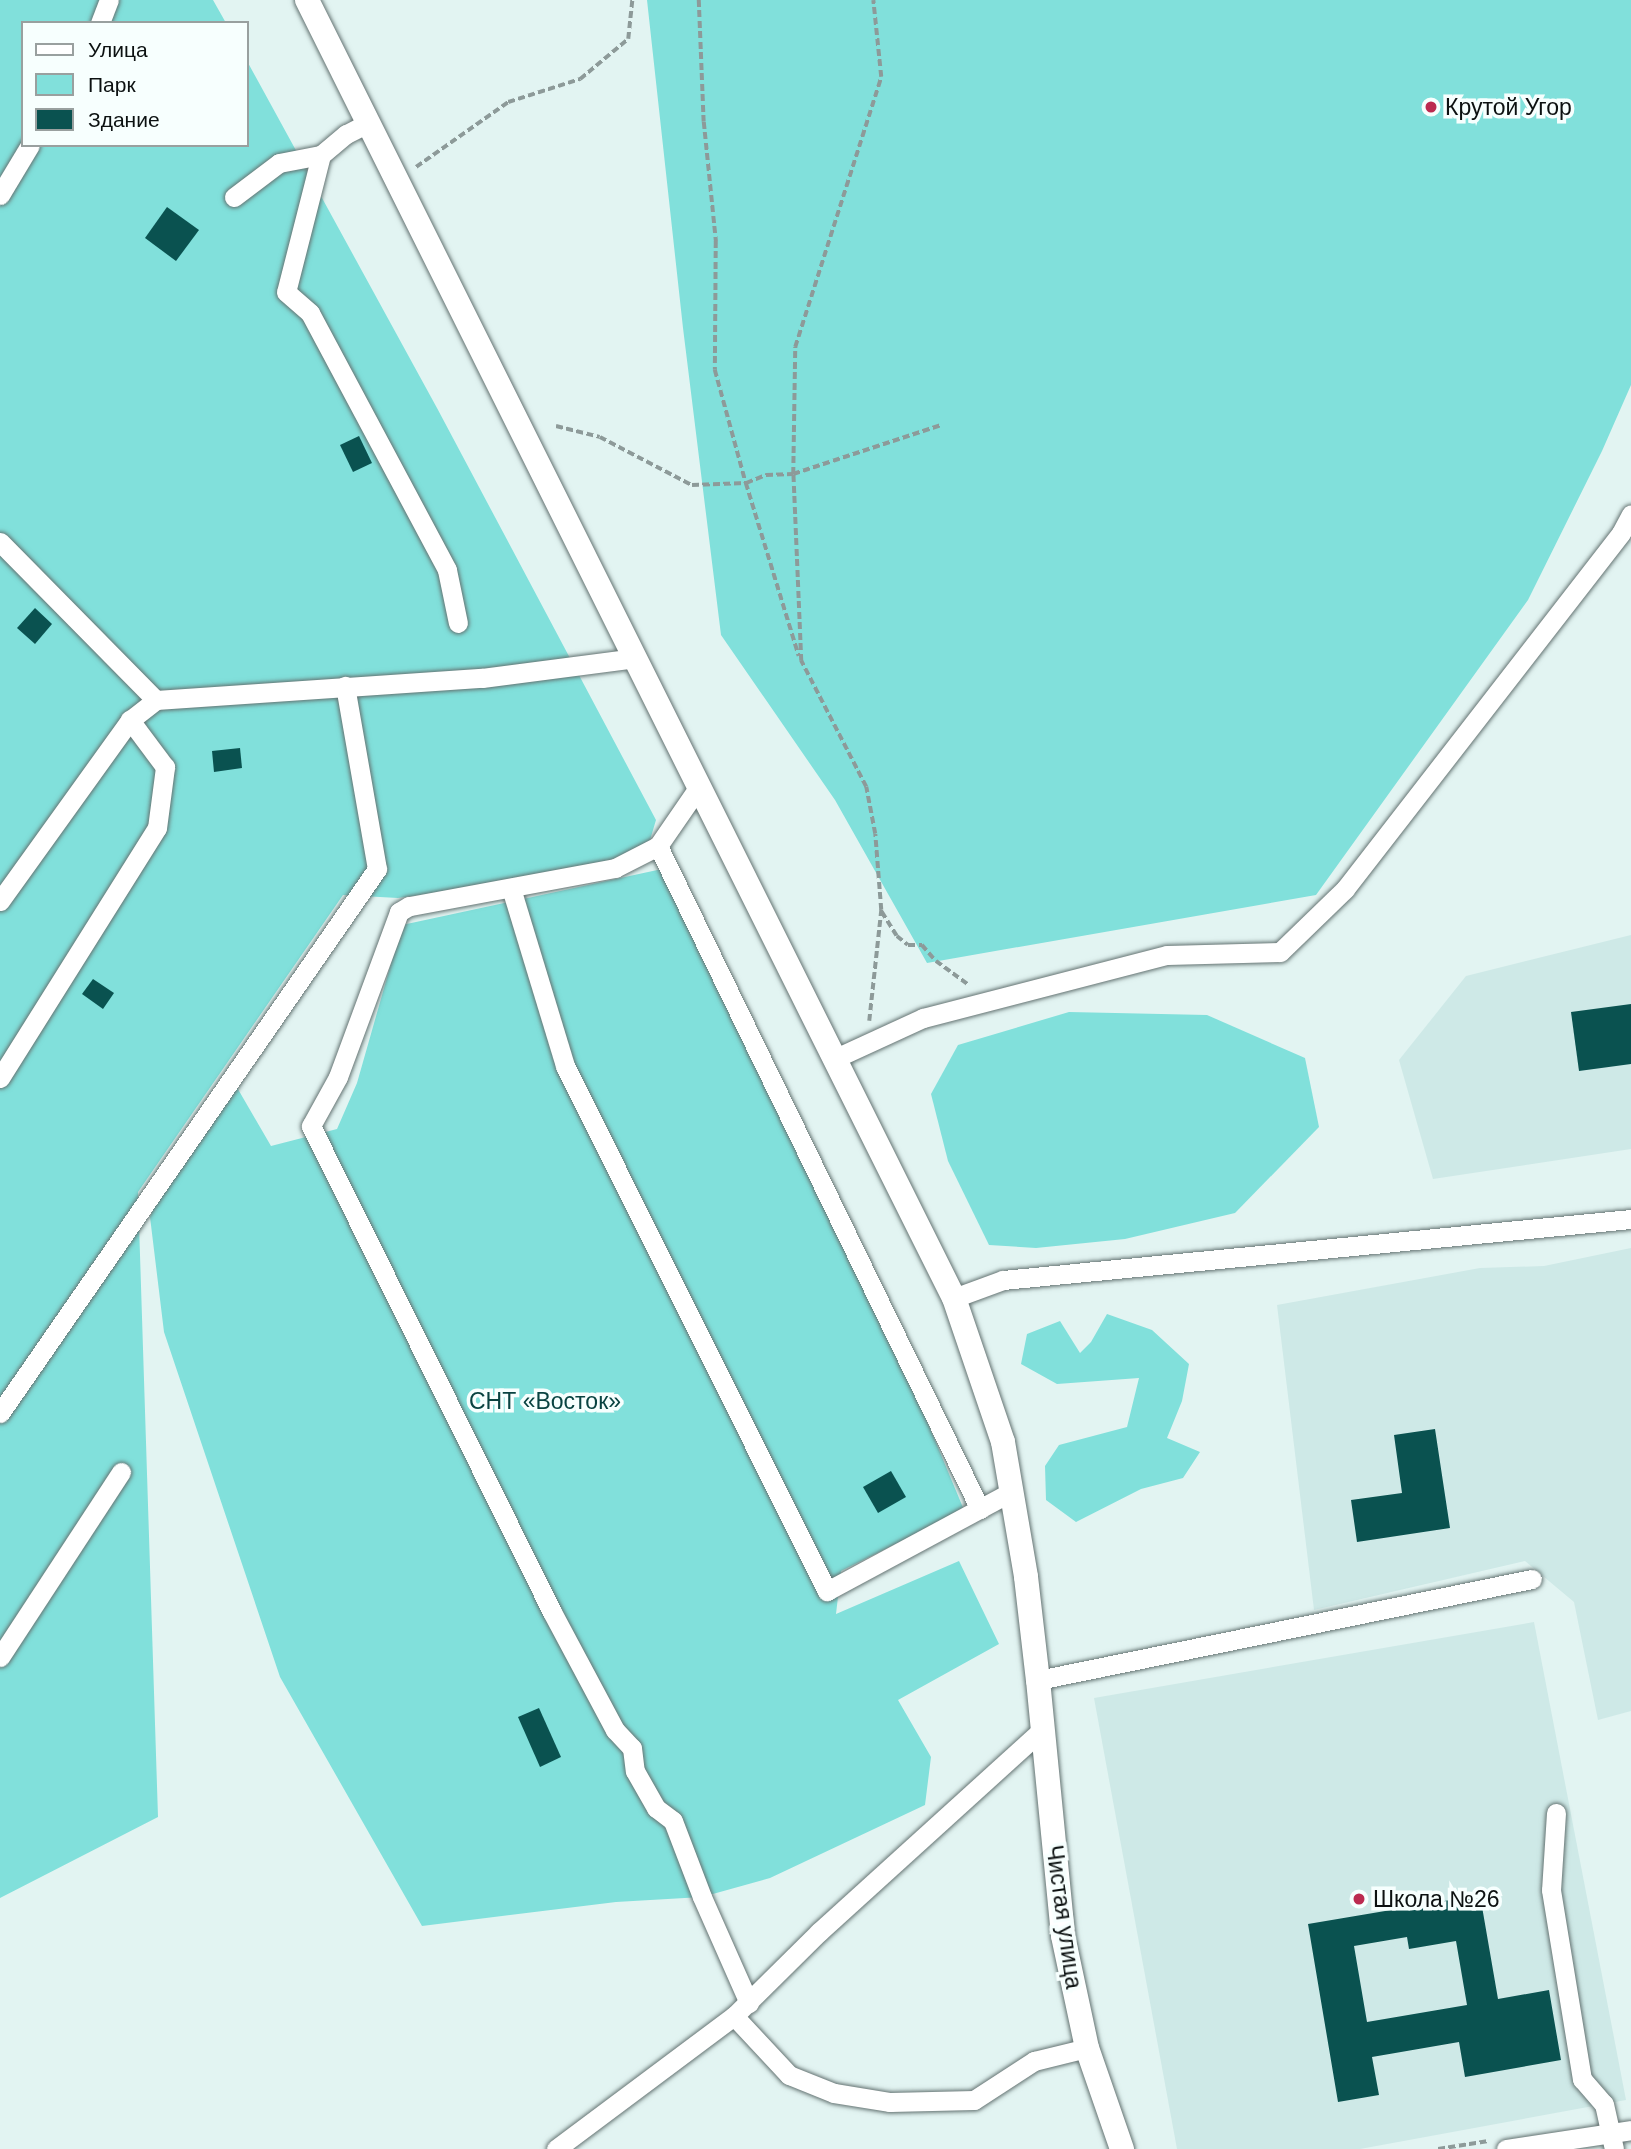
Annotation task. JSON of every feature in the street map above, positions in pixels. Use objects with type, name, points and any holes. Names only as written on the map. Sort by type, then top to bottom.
[{"type":"main road","name":"Чистая улица","points":[[307,0],[954,1298],[1003,1442],[1038,1680],[1063,1936],[1087,2048],[1122,2149]]},
{"type":"street","points":[[101,21],[109,0]]},
{"type":"street","points":[[234,197],[279,163],[321,155],[346,134],[368,122]]},
{"type":"street","points":[[0,195],[29,147]]},
{"type":"street","points":[[321,155],[286,292],[310,313],[447,570],[458,623]]},
{"type":"street","points":[[836,1058],[923,1018],[1167,955],[1280,952],[1345,889],[1621,533],[1631,514]]},
{"type":"street","points":[[1,545],[156,700]]},
{"type":"street","points":[[0,901],[130,720],[156,700],[482,678],[636,658]]},
{"type":"street","points":[[0,1413],[377,869],[345,686]]},
{"type":"street","points":[[0,1079],[157,828],[165,767],[130,720]]},
{"type":"street","points":[[700,785],[658,846],[615,868],[409,906],[399,912],[338,1077],[311,1126],[552,1612],[615,1730],[632,1748],[635,1771],[656,1808],[673,1821],[702,1896],[749,2003]]},
{"type":"street","points":[[658,846],[980,1509]]},
{"type":"street","points":[[510,888],[565,1066],[827,1591],[1011,1492]]},
{"type":"street","points":[[954,1298],[1003,1280],[1631,1219]]},
{"type":"street","points":[[0,1657],[6,1634],[121,1472]]},
{"type":"street","points":[[1038,1680],[1532,1579]]},
{"type":"street","points":[[556,2149],[734,2016],[819,1932],[1041,1731]]},
{"type":"street","points":[[1506,2149],[1619,2137],[1604,2104],[1582,2079],[1551,1890],[1556,1813]]},
{"type":"street","points":[[734,2016],[789,2075],[834,2093],[890,2102],[974,2101],[1034,2061],[1087,2048]]},
{"type":"path","points":[[397,181],[508,102],[580,79],[628,39],[632,0]]},
{"type":"path","points":[[699,0],[704,121],[716,241],[715,370],[746,483],[801,662],[866,787],[875,834],[881,910],[878,961],[865,1044]]},
{"type":"path","points":[[801,662],[793,474],[795,347],[881,77],[873,0]]},
{"type":"path","points":[[555,426],[600,437],[692,485],[746,483],[766,475],[793,474],[942,425]]},
{"type":"path","points":[[881,910],[897,936],[908,945],[922,945],[936,961],[969,986],[977,1003]]},
{"type":"shaded area","points":[[1631,935],[1631,1149],[1433,1179],[1399,1060],[1466,976]]},
{"type":"shaded area","points":[[1631,1248],[1631,1711],[1598,1720],[1574,1602],[1525,1561],[1314,1610],[1277,1305],[1480,1268],[1544,1266]]},
{"type":"shaded area","name":"Школа №26","points":[[1534,1622],[1626,2100],[1360,2149],[1177,2149],[1094,1698]]},
{"type":"green space","points":[[0,0],[213,0],[225,21],[21,21],[21,147],[248,147],[248,63],[437,408],[656,820],[647,850],[605,870],[398,898],[343,895],[138,1192],[158,1817],[0,1898]]},
{"type":"green space","points":[[647,0],[1631,0],[1631,385],[1602,451],[1528,600],[1316,895],[927,963],[835,800],[721,635],[683,328]]},
{"type":"green space","name":"СНТ «Восток»","points":[[662,869],[912,1385],[964,1510],[841,1571],[836,1614],[959,1561],[999,1644],[898,1700],[931,1757],[925,1805],[770,1878],[702,1897],[616,1902],[422,1926],[280,1677],[164,1332],[150,1217],[165,1182],[235,1084],[271,1146],[337,1129],[357,1083],[402,925]]},
{"type":"green space","points":[[1069,1012],[1207,1015],[1305,1058],[1319,1127],[1235,1213],[1125,1239],[1036,1248],[989,1245],[948,1161],[931,1094],[958,1045]]},
{"type":"green space","points":[[1107,1314],[1152,1330],[1189,1364],[1182,1401],[1167,1438],[1200,1452],[1183,1478],[1141,1489],[1076,1522],[1046,1500],[1045,1466],[1059,1445],[1127,1427],[1139,1378],[1057,1384],[1021,1364],[1027,1334],[1060,1321],[1080,1353],[1091,1342]]},
{"type":"building","points":[[167,207],[199,230],[176,261],[145,238]]},
{"type":"building","points":[[359,436],[372,463],[353,472],[340,445]]},
{"type":"building","points":[[35,608],[52,624],[35,644],[17,628]]},
{"type":"building","points":[[240,748],[242,768],[214,772],[212,751]]},
{"type":"building","points":[[93,979],[114,993],[103,1009],[82,994]]},
{"type":"building","points":[[1631,1004],[1631,1064],[1579,1071],[1571,1012]]},
{"type":"building","points":[[1435,1429],[1450,1528],[1357,1542],[1351,1500],[1402,1493],[1394,1435]]},
{"type":"building","points":[[891,1471],[906,1497],[878,1513],[863,1487]]},
{"type":"building","points":[[539,1708],[561,1757],[540,1767],[518,1717]]},
{"type":"building","points":[[1480,1895],[1498,1999],[1549,1990],[1561,2060],[1465,2077],[1459,2042],[1372,2057],[1379,2095],[1338,2102],[1308,1924]],"holes":[[[1407,1937],[1409,1949],[1456,1941],[1467,2005],[1367,2022],[1354,1946]]]},
{"type":"place","name":"Крутой Угор","points":[[1431,107]]},
{"type":"place","name":"Школа №26","points":[[1359,1899]]}]
